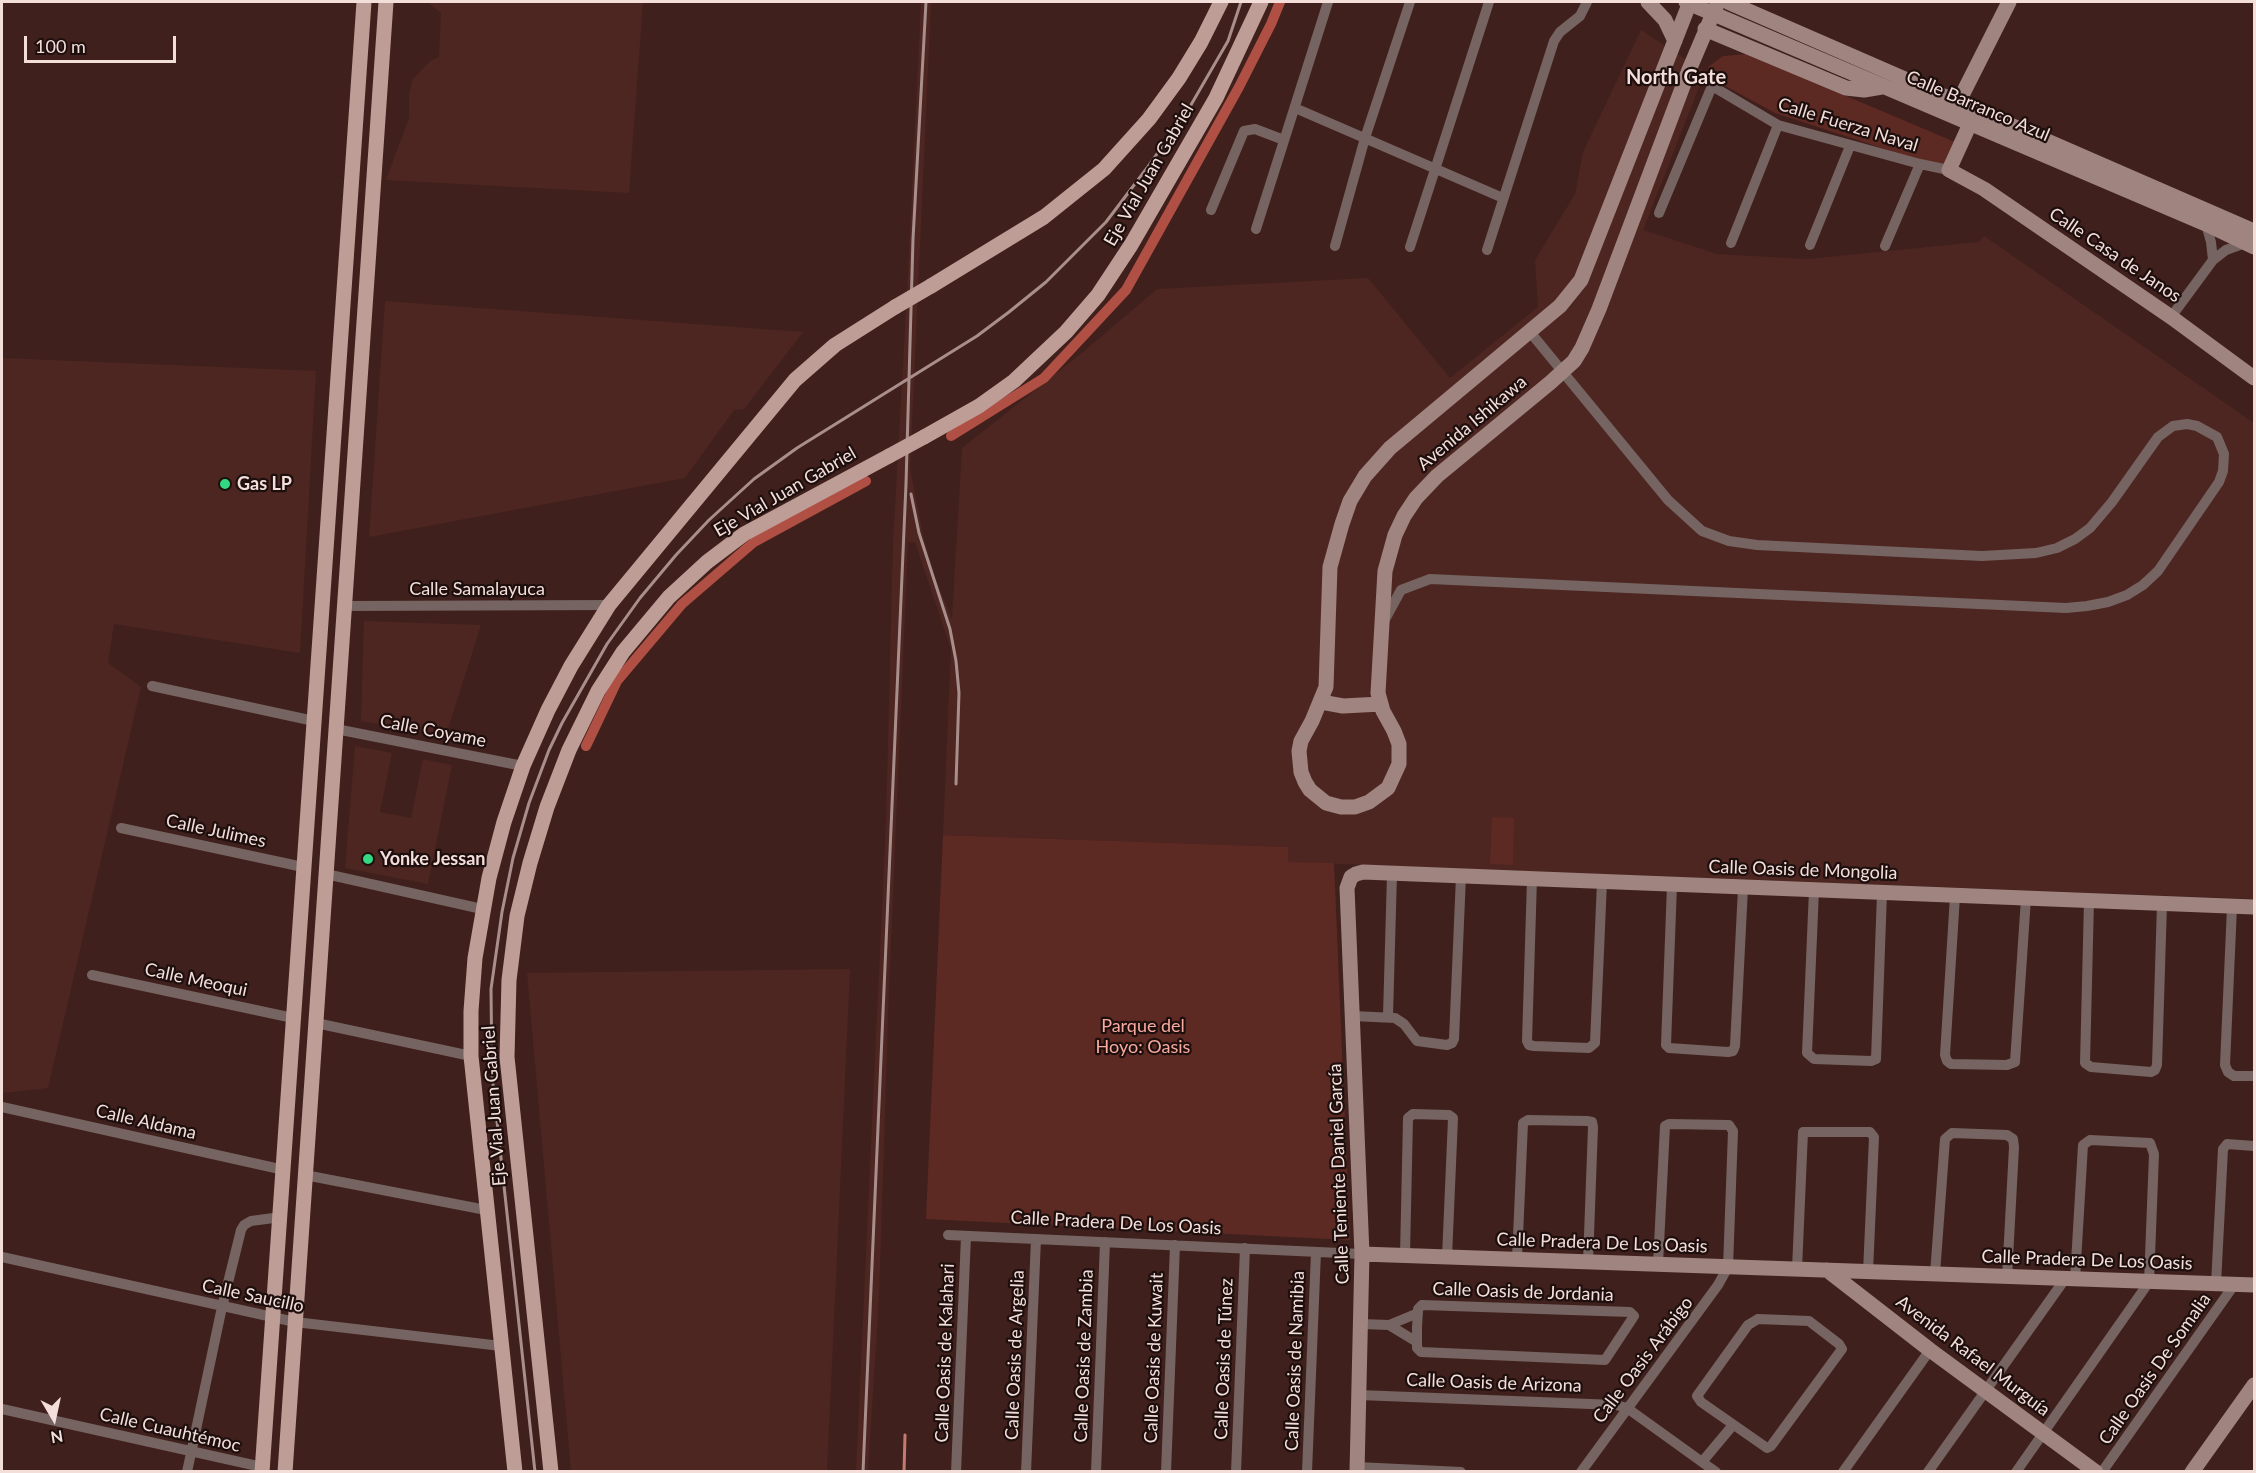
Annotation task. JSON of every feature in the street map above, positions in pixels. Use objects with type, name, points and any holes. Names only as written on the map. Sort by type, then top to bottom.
[{"type":"main road","points":[[262,1469],[364,2]]},
{"type":"main road","points":[[285,1472],[386,2]]},
{"type":"main road","name":"Eje Vial Juan Gabriel","points":[[515,1472],[471,1056],[473,981],[482,909],[495,850],[523,766],[560,687],[609,605],[795,380],[835,345],[1044,217],[1104,169],[1149,119],[1179,78],[1201,42],[1221,2]]},
{"type":"main road","name":"Eje Vial Juan Gabriel","points":[[551,1472],[507,1058],[509,980],[517,916],[547,807],[569,750],[598,691],[623,652],[669,597],[706,562],[744,534],[979,406],[1014,381],[1066,332],[1098,295],[1131,245],[1216,98],[1261,2]]},
{"type":"main road","points":[[331,493],[352,494]]},
{"type":"street","points":[[1256,229],[1328,2]]},
{"type":"street","points":[[1335,246],[1365,138],[1410,2]]},
{"type":"street","points":[[1410,247],[1489,2]]},
{"type":"street","points":[[1487,250],[1554,41],[1560,32],[1580,16],[1587,2]]},
{"type":"street","points":[[1648,2],[1665,20],[1675,41]]},
{"type":"street","name":"Avenida Ishikawa","points":[[1688,2],[1675,41],[1581,280],[1560,306],[1390,448],[1365,476],[1350,501],[1330,567],[1326,687],[1301,741],[1299,762],[1310,790],[1326,802],[1341,807],[1355,807],[1369,802],[1381,795],[1396,774],[1399,764],[1399,744],[1378,693],[1388,554],[1404,516],[1416,498],[1445,469],[1574,361],[1588,336],[1715,7]]},
{"type":"street","name":"Calle Barranco Azul","points":[[1688,2],[1715,7],[1952,116],[1973,116],[2253,238]]},
{"type":"street","name":"Calle Barranco Azul","points":[[1728,2],[1959,101],[1973,116]]},
{"type":"street","points":[[1952,116],[2009,2]]},
{"type":"street","points":[[1706,29],[1846,88],[1863,90],[1885,87]]},
{"type":"street","name":"Calle Fuerza Naval","points":[[1659,213],[1710,88],[1713,86],[1778,124],[1850,146],[1949,170]]},
{"type":"street","points":[[1294,108],[1503,198]]},
{"type":"street","points":[[1949,170],[1973,116]]},
{"type":"street","points":[[1731,243],[1778,124]]},
{"type":"street","points":[[1211,210],[1244,131],[1255,129],[1284,140]]},
{"type":"street","points":[[1810,245],[1850,146]]},
{"type":"street","points":[[1886,246],[1920,164]]},
{"type":"street","name":"Calle Casa de Janos","points":[[1949,170],[1984,189],[2254,376]]},
{"type":"street","points":[[2208,218],[2213,260]]},
{"type":"street","points":[[2171,317],[2213,260],[2226,250],[2253,238]]},
{"type":"street","points":[[1381,627],[1401,590],[1430,579],[2043,607],[2087,606],[2108,602],[2127,595],[2143,585],[2158,571],[2219,482],[2225,463],[2222,446],[2217,437],[2210,432],[2187,424],[2173,426],[2158,436],[2112,502],[2090,528],[2057,548],[2036,553],[1982,556],[1743,544],[1709,534],[1683,516],[1530,332]]},
{"type":"street","name":"Calle Samalayuca","points":[[344,606],[609,605]]},
{"type":"street","points":[[152,686],[314,720]]},
{"type":"street","points":[[1321,702],[1343,706],[1381,704]]},
{"type":"street","name":"Calle Coyame","points":[[336,729],[523,766]]},
{"type":"street","name":"Calle Julimes","points":[[121,828],[303,867]]},
{"type":"street","name":"Calle Oasis de Mongolia","points":[[1351,877],[1363,872],[2254,908]]},
{"type":"street","points":[[326,874],[482,909]]},
{"type":"street","points":[[1388,1016],[1392,874]]},
{"type":"street","points":[[1353,1016],[1388,1016],[1400,1020],[1414,1039],[1420,1042],[1447,1045],[1453,1041],[1461,876]]},
{"type":"street","name":"Calle Teniente Daniel García","points":[[1351,877],[1347,888],[1362,1254],[1357,1469]]},
{"type":"street","points":[[1532,879],[1527,1043],[1534,1046],[1592,1047],[1595,1043],[1602,882]]},
{"type":"street","points":[[1672,885],[1666,1045],[1669,1048],[1728,1052],[1733,1051],[1735,1046],[1743,888]]},
{"type":"street","points":[[1814,890],[1807,1053],[1814,1059],[1871,1061],[1876,1059],[1882,893]]},
{"type":"street","points":[[1955,896],[1945,1055],[1951,1064],[2007,1065],[2015,1062],[2026,898]]},
{"type":"street","points":[[2089,901],[2085,1063],[2091,1067],[2151,1072],[2157,1065],[2162,904]]},
{"type":"street","points":[[2232,906],[2225,1065],[2228,1072],[2234,1076],[2254,1076]]},
{"type":"street","name":"Calle Meoqui","points":[[92,975],[293,1018]]},
{"type":"street","points":[[316,1023],[471,1056]]},
{"type":"street","name":"Calle Aldama","points":[[2,1107],[284,1170]]},
{"type":"street","points":[[1405,1255],[1408,1118],[1411,1114],[1449,1115],[1453,1118],[1448,1257]]},
{"type":"street","points":[[1517,1259],[1523,1123],[1528,1120],[1587,1121],[1593,1124],[1588,1262]]},
{"type":"street","points":[[1658,1264],[1665,1126],[1669,1124],[1727,1124],[1733,1131],[1728,1267]]},
{"type":"street","points":[[1797,1269],[1803,1132],[1870,1132],[1874,1137],[1868,1272]]},
{"type":"street","points":[[1935,1274],[1945,1139],[1952,1133],[2007,1135],[2013,1139],[2014,1147],[2007,1277]]},
{"type":"street","points":[[1928,1472],[2070,1279],[2083,1145],[2090,1140],[2146,1141],[2153,1145],[2149,1282],[2016,1472]]},
{"type":"street","points":[[2216,1284],[2223,1149],[2227,1144],[2254,1146]]},
{"type":"street","points":[[305,1175],[486,1210]]},
{"type":"street","points":[[187,1472],[222,1307],[244,1225],[251,1221],[281,1217]]},
{"type":"street","name":"Calle Pradera De Los Oasis","points":[[948,1235],[1362,1254],[2254,1286]]},
{"type":"street","name":"Calle Oasis de Kalahari","points":[[956,1472],[966,1236]]},
{"type":"street","name":"Calle Oasis de Argelia","points":[[1026,1472],[1036,1239]]},
{"type":"street","name":"Calle Oasis de Zambia","points":[[1096,1472],[1105,1242]]},
{"type":"street","name":"Calle Oasis de Kuwait","points":[[1166,1472],[1175,1245]]},
{"type":"street","name":"Calle Oasis de Túnez","points":[[1236,1472],[1245,1248]]},
{"type":"street","name":"Calle Oasis de Namibia","points":[[1307,1472],[1316,1252]]},
{"type":"street","name":"Calle Saucillo","points":[[2,1257],[272,1318],[501,1346]]},
{"type":"street","name":"Calle Oasis Arábigo","points":[[1581,1472],[1718,1285],[1728,1267]]},
{"type":"street","name":"Avenida Rafael Murguía","points":[[1827,1270],[1930,1350],[2096,1472]]},
{"type":"street","name":"Calle Oasis De Somalia","points":[[2102,1472],[2234,1285]]},
{"type":"street","name":"Calle Oasis de Jordania","points":[[1422,1305],[1630,1312],[1634,1316],[1608,1358],[1603,1361],[1421,1352],[1417,1350],[1418,1312],[1422,1305]]},
{"type":"street","name":"Calle Oasis de Jordania","points":[[1362,1324],[1389,1325],[1418,1312]]},
{"type":"street","points":[[1764,1319],[1809,1321],[1839,1344],[1841,1352],[1769,1447],[1763,1446],[1732,1425],[1701,1402],[1697,1396],[1748,1324],[1764,1319]]},
{"type":"street","name":"Calle Oasis de Jordania","points":[[1389,1325],[1417,1342]]},
{"type":"street","points":[[1843,1472],[1930,1350]]},
{"type":"street","points":[[2192,1472],[2254,1385]]},
{"type":"street","name":"Calle Oasis de Arizona","points":[[1359,1395],[1587,1403],[1627,1408]]},
{"type":"street","points":[[1627,1408],[1716,1472]]},
{"type":"street","name":"Calle Cuauhtémoc","points":[[2,1410],[262,1469]]},
{"type":"street","points":[[1702,1462],[1732,1425]]},
{"type":"street","points":[[1357,1469],[1461,1472]]},
{"type":"shaded area","points":[[427,2],[643,2],[629,193],[386,180],[409,118],[409,94],[413,79],[430,61],[439,57],[441,13]]},
{"type":"shaded area","points":[[921,2],[931,2],[910,468],[924,540],[936,580],[952,619],[962,448],[1082,353],[1157,289],[1368,278],[1450,378],[1538,307],[1535,260],[1575,194],[1583,152],[1641,30],[1705,72],[1643,230],[1717,254],[1807,259],[1979,242],[1984,236],[2254,423],[2254,899],[1287,862],[1288,847],[943,835],[951,649],[915,542],[908,542],[889,988],[879,1297],[868,1471],[856,1472],[886,821],[893,543]]},
{"type":"shaded area","points":[[385,301],[803,332],[744,409],[734,410],[685,478],[369,537]]},
{"type":"shaded area","points":[[2,358],[316,371],[300,653],[114,624],[108,663],[141,687],[48,1088],[2,1093]]},
{"type":"shaded area","points":[[364,621],[481,625],[446,735],[361,721]]},
{"type":"shaded area","points":[[355,746],[392,753],[380,812],[411,818],[423,759],[452,765],[428,884],[345,868]]},
{"type":"shaded area","points":[[850,969],[827,1471],[571,1471],[527,973]]},
{"type":"green space","points":[[1747,54],[1955,142],[1946,169],[1775,113],[1709,77],[1708,67],[1723,56]]},
{"type":"green space","points":[[1492,817],[1514,818],[1513,865],[1490,864]]},
{"type":"green space","name":"Parque del Hoyo: Oasis","points":[[943,835],[1288,847],[1288,862],[1334,863],[1350,1240],[926,1219]]},
{"type":"waterway","points":[[951,436],[1044,378],[1126,290],[1239,87],[1280,2]]},
{"type":"waterway","points":[[586,746],[617,681],[682,604],[754,542],[866,481]]},
{"type":"waterway","points":[[904,1472],[905,1435]]},
{"type":"railway","points":[[863,1472],[906,484],[913,239],[926,2]]},
{"type":"railway","points":[[535,1472],[492,1075],[491,989],[502,912],[513,858],[529,803],[549,750],[607,644],[640,598],[709,520],[754,479],[797,448],[977,336],[1009,312],[1046,282],[1106,222],[1188,110],[1228,41],[1241,2]]},
{"type":"railway","points":[[911,494],[919,533],[950,629],[956,661],[959,693],[956,784]]},
{"type":"place","name":"Gas LP","points":[[225,484]]},
{"type":"place","name":"Yonke Jessan","points":[[368,859]]},
{"type":"district","name":"North Gate","points":[[1676,78]]}]
